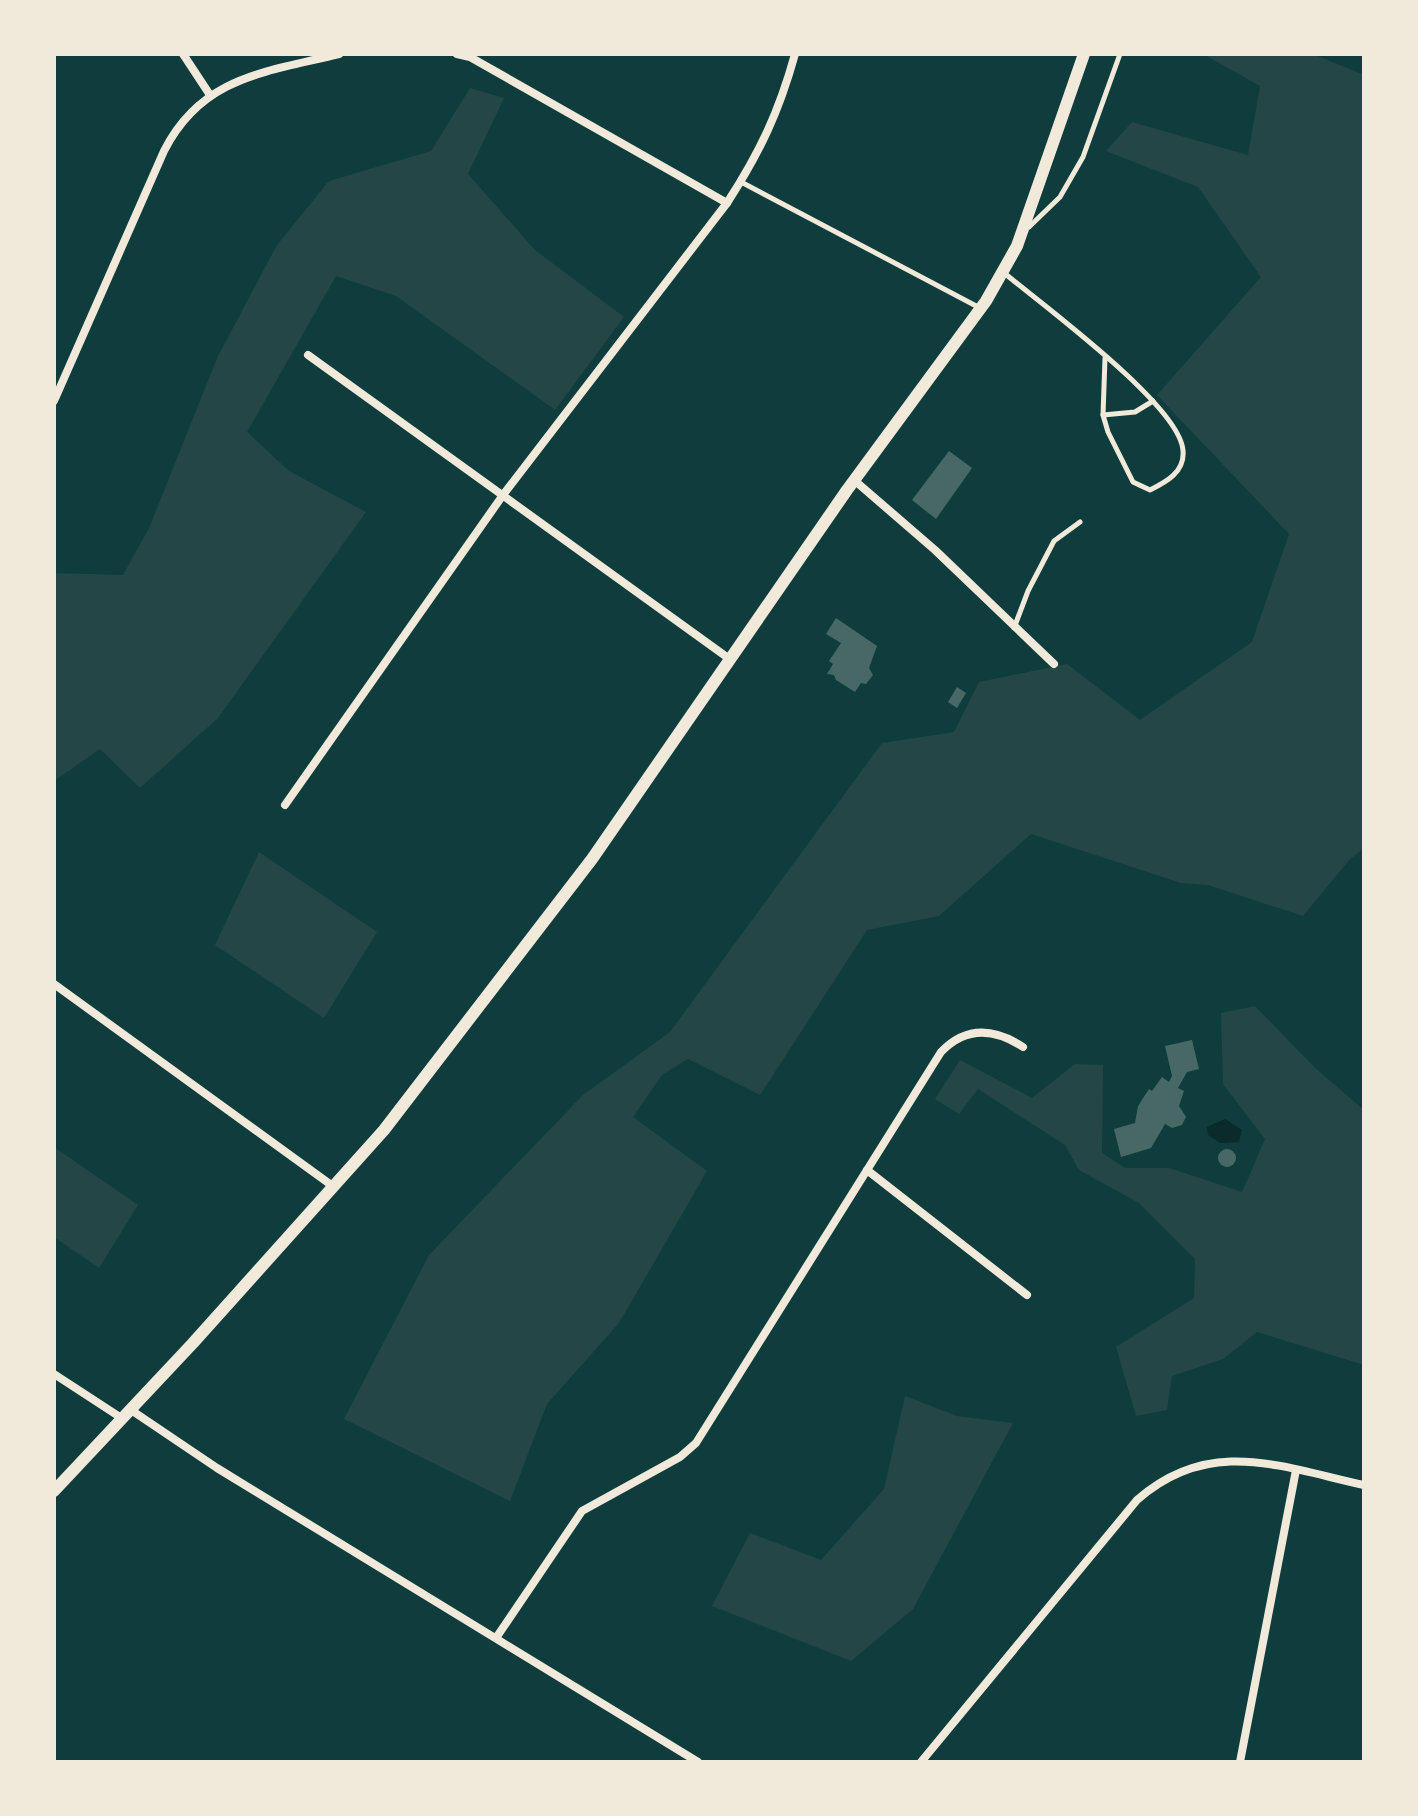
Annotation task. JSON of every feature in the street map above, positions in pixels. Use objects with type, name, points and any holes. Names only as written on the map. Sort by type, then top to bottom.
[{"type":"street","points":[[183,54],[210,95]]},
{"type":"street","points":[[54,401],[171,138],[187,115],[210,95],[244,77],[339,54]]},
{"type":"street","points":[[457,54],[470,57],[727,203]]},
{"type":"street","points":[[285,805],[503,495],[727,203],[780,109],[795,54]]},
{"type":"street","points":[[54,1491],[334,1187],[432,1070],[530,942],[732,661],[854,480],[981,308],[1003,272],[1022,233],[1084,54]]},
{"type":"street","points":[[308,355],[732,661]]},
{"type":"street","points":[[854,480],[935,550],[1054,664]]},
{"type":"street","points":[[54,984],[334,1187]]},
{"type":"street","points":[[496,1638],[582,1511],[680,1457],[696,1443],[948,1044],[967,1034],[986,1032],[1023,1047]]},
{"type":"street","points":[[867,1170],[1027,1295]]},
{"type":"street","points":[[54,1374],[217,1468],[698,1762]]},
{"type":"street","points":[[921,1762],[1150,1488],[1180,1471],[1212,1461],[1246,1460],[1364,1485]]},
{"type":"street","points":[[1240,1762],[1296,1470]]},
{"type":"lane","points":[[1022,233],[1060,197],[1083,157],[1120,54]]},
{"type":"lane","points":[[741,182],[981,308]]},
{"type":"lane","points":[[1003,272],[1138,383],[1177,430],[1184,452],[1174,477],[1150,490],[1133,482],[1108,432],[1103,415],[1105,358]]},
{"type":"lane","points":[[1103,415],[1135,412],[1153,401]]},
{"type":"lane","points":[[1014,629],[1028,591],[1054,541],[1080,522]]},
{"type":"shaded area","points":[[1203,54],[1313,54],[1364,75],[1364,848],[1350,859],[1303,916],[1208,885],[1181,883],[1031,834],[939,916],[867,930],[760,1095],[688,1059],[662,1075],[633,1117],[707,1171],[619,1323],[547,1404],[510,1501],[344,1419],[429,1255],[583,1095],[670,1032],[882,743],[954,732],[979,682],[1067,664],[1140,720],[1252,642],[1289,534],[1157,395],[1261,277],[1198,187],[1106,151],[1132,122],[1248,155],[1260,86]]},
{"type":"shaded area","points":[[470,88],[504,98],[468,174],[535,250],[624,317],[555,410],[396,296],[336,276],[247,432],[289,471],[366,512],[218,718],[140,788],[100,749],[54,781],[54,573],[123,575],[149,528],[218,356],[277,245],[329,181],[431,151]]},
{"type":"shaded area","points":[[259,852],[377,932],[324,1018],[215,945]]},
{"type":"shaded area","points":[[1255,1006],[1315,1068],[1364,1110],[1364,1365],[1257,1332],[1223,1359],[1172,1376],[1167,1410],[1136,1416],[1116,1347],[1194,1298],[1195,1259],[1139,1203],[1079,1170],[1065,1145],[978,1089],[959,1114],[935,1099],[960,1060],[1032,1098],[1075,1064],[1103,1065],[1102,1153],[1125,1168],[1169,1168],[1242,1192],[1265,1139],[1223,1084],[1221,1013]]},
{"type":"shaded area","points":[[1225,1119],[1242,1130],[1239,1142],[1220,1143],[1208,1135],[1207,1127]]},
{"type":"shaded area","points":[[54,1147],[138,1205],[99,1268],[54,1237]]},
{"type":"shaded area","points":[[905,1396],[957,1416],[1013,1423],[913,1609],[851,1661],[712,1606],[750,1533],[821,1560],[884,1489]]},
{"type":"building","points":[[949,451],[972,468],[936,519],[912,500]]},
{"type":"building","points":[[836,618],[877,646],[869,668],[873,675],[866,684],[861,683],[855,692],[836,680],[834,675],[827,674],[833,664],[829,661],[841,643],[826,634]]},
{"type":"building","points":[[957,687],[966,693],[957,708],[948,702]]},
{"type":"building","points":[[1192,1040],[1199,1069],[1187,1072],[1178,1088],[1184,1091],[1179,1106],[1186,1117],[1182,1125],[1172,1128],[1165,1124],[1151,1148],[1121,1157],[1114,1129],[1135,1123],[1138,1106],[1149,1089],[1152,1091],[1162,1077],[1169,1082],[1172,1076],[1165,1046]]},
{"type":"building","points":[[1227,1149],[1236,1158],[1227,1167],[1218,1158]]}]
